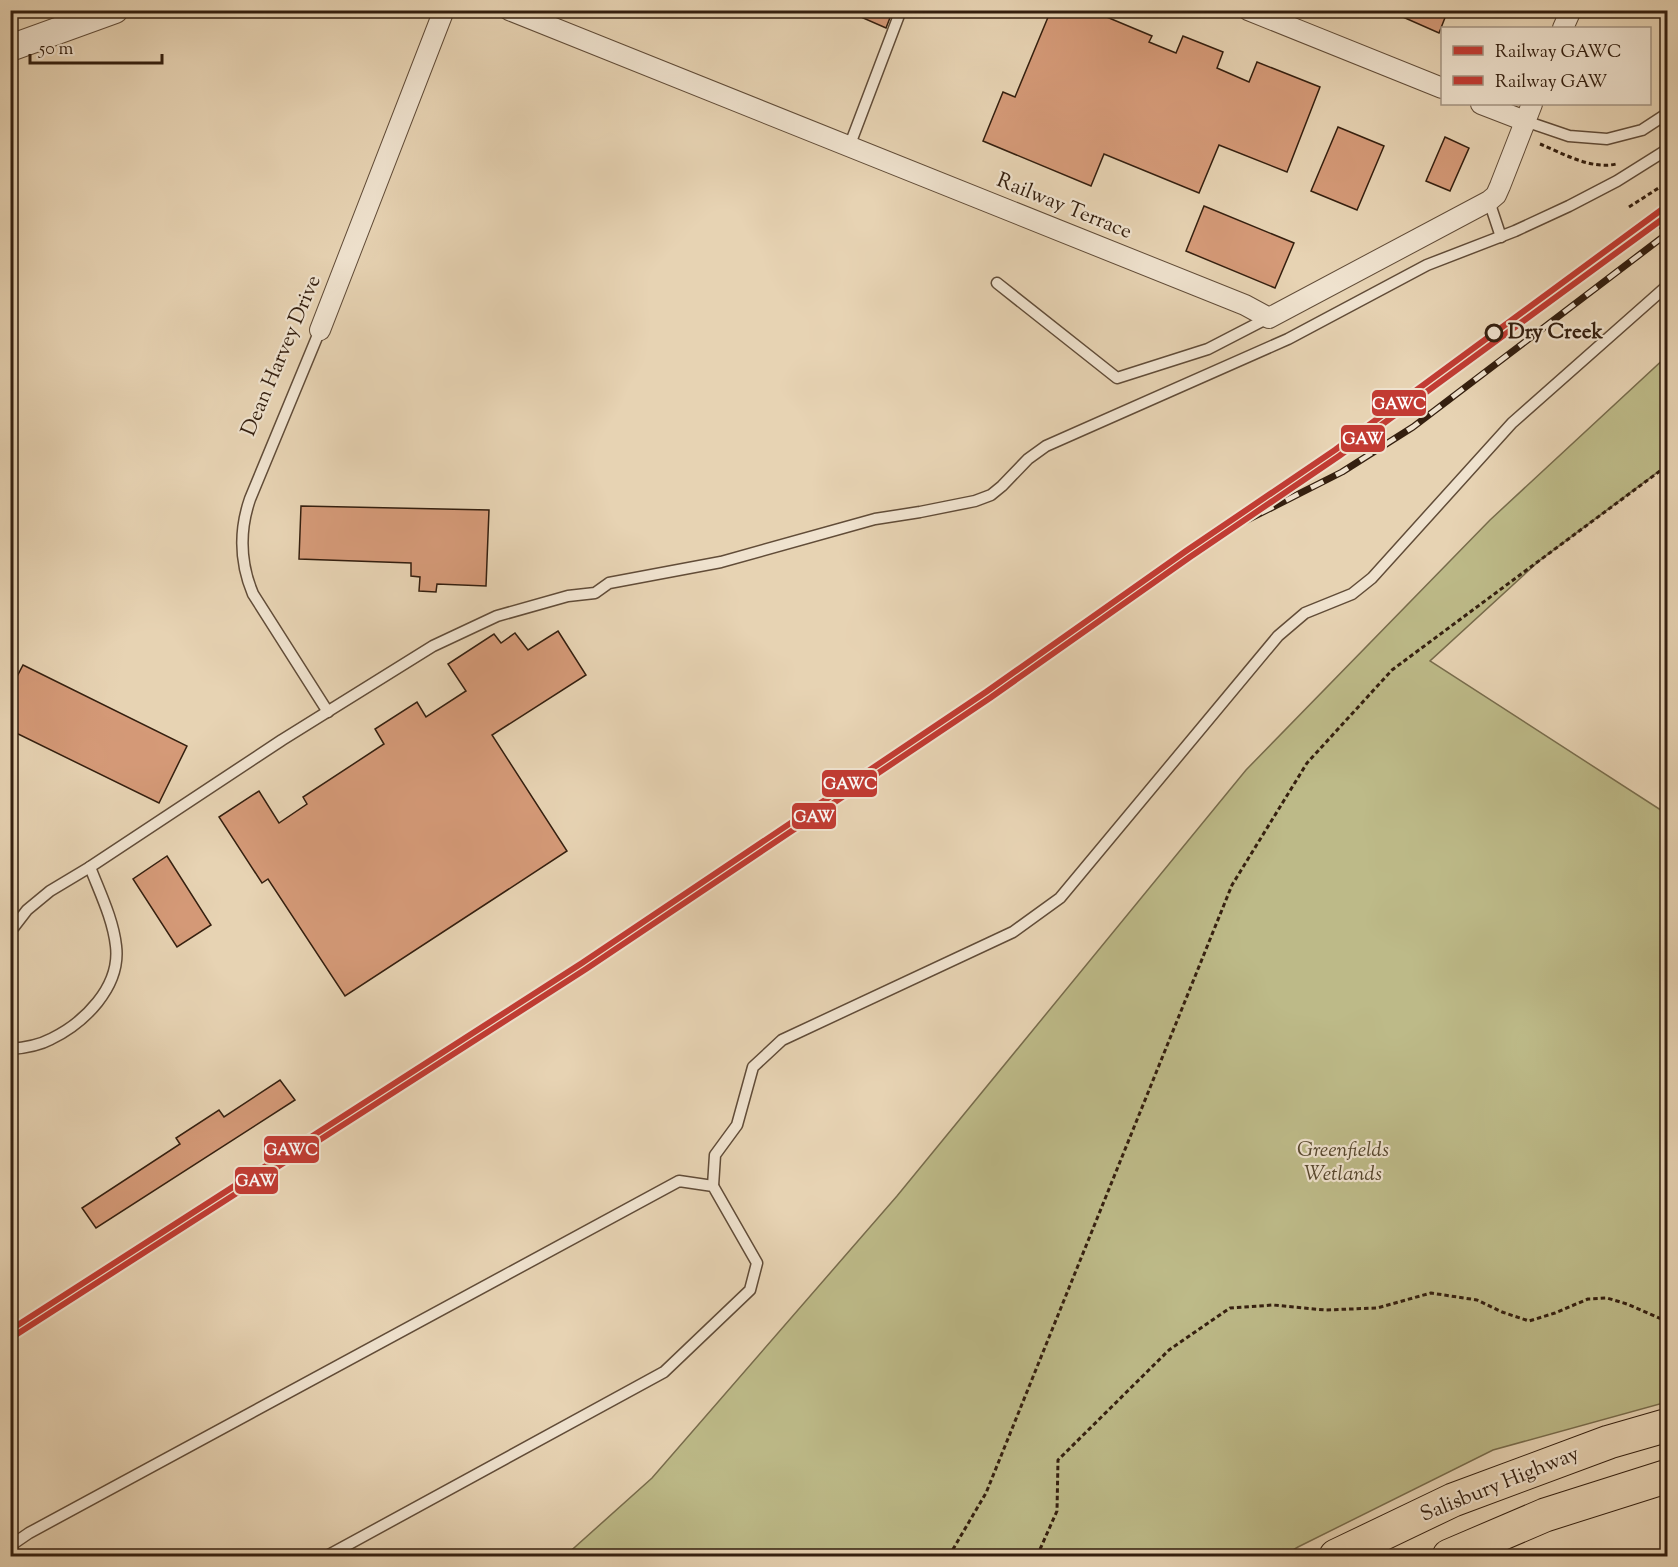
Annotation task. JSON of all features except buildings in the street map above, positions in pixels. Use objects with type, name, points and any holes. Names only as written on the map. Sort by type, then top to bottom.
[{"type":"highway","name":"Salisbury Highway","points":[[1336,1557],[1453,1500],[1610,1442],[1668,1425]]},
{"type":"highway","points":[[1449,1557],[1545,1515],[1668,1476]]},
{"type":"street","points":[[10,48],[115,10]]},
{"type":"street","name":"Dean Harvey Drive","points":[[320,330],[444,10]]},
{"type":"street","name":"Railway Terrace","points":[[508,10],[1245,306],[1269,318]]},
{"type":"street","points":[[1248,10],[1441,87]]},
{"type":"street","points":[[1563,27],[1571,10]]},
{"type":"street","points":[[1269,318],[1489,201],[1496,195],[1529,112],[1487,105]]},
{"type":"lane","points":[[849,147],[902,10]]},
{"type":"lane","points":[[1529,112],[1569,136],[1607,139],[1642,130],[1668,113]]},
{"type":"lane","points":[[10,932],[27,910],[50,891],[433,646],[497,616],[568,596],[595,593],[609,583],[721,562],[875,519],[983,498],[1002,486],[1028,459],[1046,446],[1288,339],[1427,265],[1501,237],[1579,201],[1617,181],[1668,149]]},
{"type":"lane","points":[[1489,201],[1501,237]]},
{"type":"lane","points":[[997,284],[1117,378],[1208,349],[1269,318]]},
{"type":"lane","points":[[327,1557],[664,1372],[750,1290],[757,1263],[713,1186],[716,1155],[736,1125],[753,1067],[782,1040],[1013,932],[1060,898],[1278,636],[1305,613],[1352,594],[1372,578],[1512,423],[1668,285]]},
{"type":"lane","name":"Dean Harvey Drive","points":[[320,330],[249,499],[244,516],[242,552],[247,579],[253,594],[328,712]]},
{"type":"lane","points":[[10,1049],[28,1047],[51,1039],[89,1014],[101,999],[113,974],[117,948],[109,915],[90,867]]},
{"type":"lane","points":[[10,1546],[29,1533],[679,1181],[713,1186]]},
{"type":"path","points":[[1540,144],[1591,163],[1610,166],[1624,162]]},
{"type":"path","points":[[1629,207],[1668,182]]},
{"type":"path","points":[[1659,228],[1668,222]]},
{"type":"path","points":[[949,1557],[986,1493],[1232,885],[1307,763],[1392,670],[1668,465]]},
{"type":"path","points":[[1037,1557],[1057,1511],[1058,1460],[1169,1350],[1230,1308],[1273,1305],[1325,1310],[1377,1308],[1431,1293],[1477,1300],[1529,1321],[1588,1299],[1606,1298],[1627,1304],[1668,1322]]},
{"type":"green space","name":"Greenfields Wetlands","points":[[1667,356],[1667,465],[1539,561],[1430,661],[1667,814],[1667,1402],[1493,1450],[1283,1556],[565,1556],[652,1478],[897,1196],[1246,770],[1490,520]]},
{"type":"railway","points":[[1186,551],[1342,472],[1413,427],[1668,233]]},
{"type":"rail line","name":"GAWC","points":[[10,1330],[582,963],[986,692],[1186,551],[1335,450],[1668,205]]},
{"type":"rail line","name":"GAW","points":[[14,1336],[586,969],[990,698],[1190,557],[1339,456],[1668,215]]},
{"type":"place","name":"Dry Creek","points":[[1494,333]]}]
